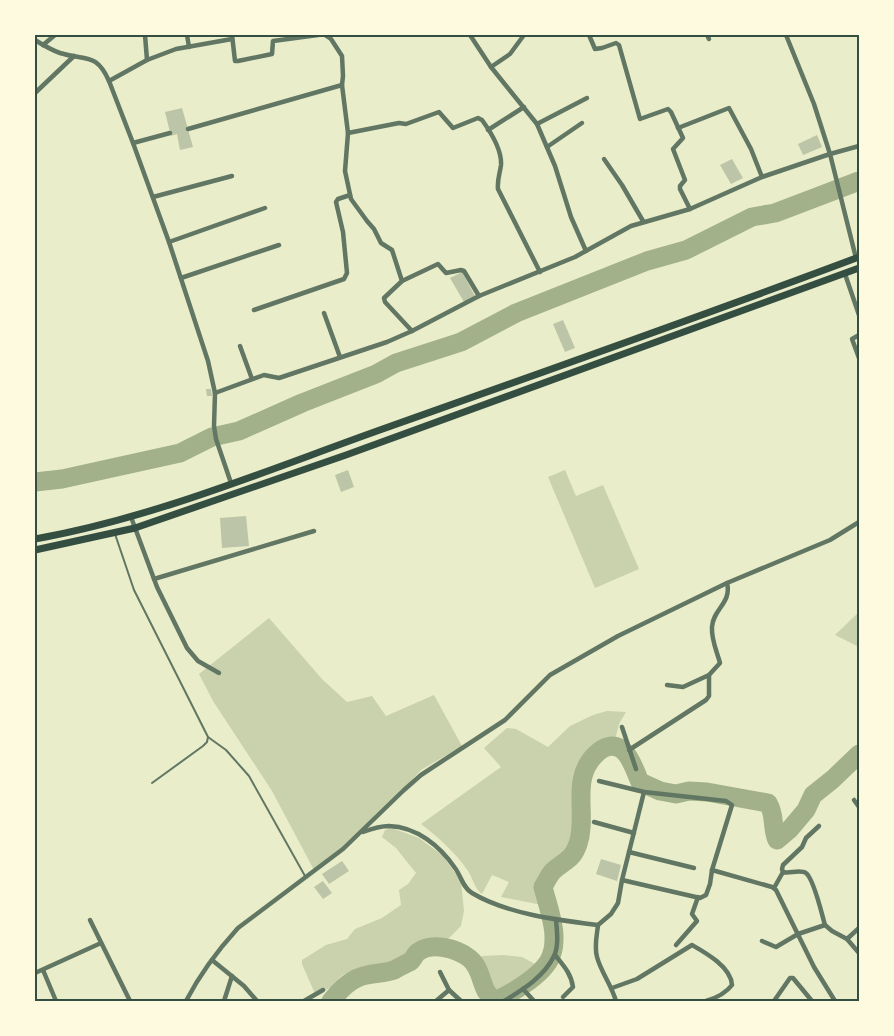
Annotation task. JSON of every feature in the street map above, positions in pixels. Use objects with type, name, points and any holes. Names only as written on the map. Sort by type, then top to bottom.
[{"type":"highway","points":[[35,539],[132,517],[231,484],[857,258]]},
{"type":"highway","points":[[35,550],[114,534],[134,528],[355,451],[859,268]]},
{"type":"highway","points":[[759,294],[763,304]]},
{"type":"street","points":[[43,44],[55,35]]},
{"type":"street","points":[[144,35],[147,60]]},
{"type":"street","points":[[187,35],[189,47]]},
{"type":"street","points":[[109,82],[147,60],[176,49],[232,37],[235,61],[238,61],[272,54],[272,41],[318,35]]},
{"type":"street","points":[[325,35],[331,39],[342,56],[342,85],[348,133],[346,171],[350,195],[354,204],[374,229],[381,243],[392,250],[402,281]]},
{"type":"street","points":[[470,35],[490,67],[537,124],[558,174],[571,217],[586,252]]},
{"type":"street","points":[[490,67],[510,54],[524,35]]},
{"type":"street","points":[[589,35],[595,49],[616,43],[619,45],[640,119],[668,109],[671,112],[683,138],[673,148],[673,151],[685,180],[680,189],[690,209]]},
{"type":"street","points":[[786,35],[814,104],[830,154],[857,258]]},
{"type":"street","points":[[35,40],[59,53],[92,60],[105,72],[169,242],[208,361],[215,392],[214,426],[216,439],[231,484]]},
{"type":"street","points":[[35,92],[74,56]]},
{"type":"street","points":[[188,129],[342,85]]},
{"type":"street","points":[[537,124],[587,98]]},
{"type":"street","points":[[488,130],[524,107]]},
{"type":"street","points":[[678,128],[729,108],[751,149],[762,177]]},
{"type":"street","points":[[348,133],[399,123],[406,124],[439,112],[453,128],[478,118],[482,120],[500,153],[501,163],[497,180],[498,189],[540,272]]},
{"type":"street","points":[[547,146],[582,123]]},
{"type":"street","points":[[133,143],[170,133]]},
{"type":"street","points":[[215,392],[264,374],[279,378],[387,342],[479,296],[586,252],[643,221],[690,209],[762,177],[859,146]]},
{"type":"street","points":[[604,158],[643,221]]},
{"type":"street","points":[[153,198],[232,176]]},
{"type":"street","points":[[254,310],[344,279],[347,274],[343,232],[336,202],[338,199],[350,195]]},
{"type":"street","points":[[169,242],[266,208]]},
{"type":"street","points":[[181,278],[279,245]]},
{"type":"street","points":[[412,331],[385,302],[384,298],[402,281],[437,263],[441,265],[446,273],[463,270],[479,296]]},
{"type":"street","points":[[845,274],[859,315]]},
{"type":"street","points":[[324,313],[340,357]]},
{"type":"street","points":[[859,335],[852,339],[859,358]]},
{"type":"street","points":[[240,346],[252,379]]},
{"type":"street","points":[[132,517],[134,528],[165,606],[190,653],[203,665],[218,673]]},
{"type":"street","points":[[186,1001],[196,982],[238,928],[343,849],[421,776],[505,720],[550,675],[611,640],[727,583],[830,540],[859,522]]},
{"type":"street","points":[[154,579],[314,531]]},
{"type":"street","points":[[667,685],[682,687],[709,675],[720,663],[712,627],[715,617],[729,594],[727,583]]},
{"type":"street","points":[[629,750],[706,700],[709,696],[709,675]]},
{"type":"street","points":[[622,727],[636,769]]},
{"type":"street","points":[[599,781],[644,792],[726,801],[732,804],[706,895],[698,897],[622,880]]},
{"type":"street","points":[[361,832],[388,826],[422,835],[444,854],[470,892],[489,901],[547,918],[598,924],[611,914],[618,903],[644,792]]},
{"type":"street","points":[[854,800],[859,807]]},
{"type":"street","points":[[594,822],[634,833]]},
{"type":"street","points":[[774,888],[782,872],[783,865],[802,847],[806,838],[819,826]]},
{"type":"street","points":[[629,852],[694,868]]},
{"type":"street","points":[[712,870],[774,888],[779,894],[814,967],[835,1001]]},
{"type":"street","points":[[782,872],[804,872],[807,874],[812,883],[825,925],[832,931],[847,938],[859,953]]},
{"type":"street","points":[[676,945],[697,921],[692,914],[698,897]]},
{"type":"street","points":[[90,920],[130,1001]]},
{"type":"street","points":[[504,1001],[523,989],[541,974],[555,955],[557,934],[555,920]]},
{"type":"street","points":[[598,924],[595,944],[597,956],[616,1001]]},
{"type":"street","points":[[762,941],[776,947],[798,934],[825,925]]},
{"type":"street","points":[[847,938],[859,928]]},
{"type":"street","points":[[35,974],[101,942]]},
{"type":"street","points":[[612,988],[637,980],[692,945],[709,956],[732,979],[732,986],[725,992],[706,1001]]},
{"type":"street","points":[[555,955],[565,966],[572,981],[573,987],[563,997]]},
{"type":"street","points":[[212,960],[251,993],[257,1001]]},
{"type":"street","points":[[43,970],[56,1001]]},
{"type":"street","points":[[440,972],[450,990],[461,1001]]},
{"type":"street","points":[[224,1001],[232,976]]},
{"type":"street","points":[[774,1001],[790,978],[794,978],[812,1001]]},
{"type":"street","points":[[523,989],[534,1001]]},
{"type":"street","points":[[304,1001],[323,990]]},
{"type":"street","points":[[436,1001],[450,990]]},
{"type":"lane","points":[[111,522],[134,590],[208,737],[226,750],[249,776],[306,878]]},
{"type":"lane","points":[[152,783],[203,746],[207,742],[208,737]]},
{"type":"green space","points":[[565,470],[576,496],[603,485],[639,569],[595,588],[548,477]]},
{"type":"green space","points":[[859,612],[859,647],[835,635]]},
{"type":"green space","points":[[269,618],[322,679],[347,702],[372,696],[386,716],[434,695],[462,746],[421,770],[345,846],[314,870],[272,791],[213,701],[199,674]]},
{"type":"green space","points":[[607,711],[626,712],[619,724],[615,740],[604,740],[589,748],[581,758],[575,780],[576,823],[570,846],[539,874],[535,884],[542,905],[501,897],[509,882],[492,875],[482,894],[458,858],[421,824],[501,767],[484,748],[507,728],[516,729],[548,747],[570,726],[593,715]]},
{"type":"green space","points":[[392,828],[419,838],[442,855],[461,881],[464,911],[461,926],[448,939],[432,939],[411,947],[404,959],[399,962],[385,963],[349,972],[341,976],[331,987],[316,996],[302,960],[326,945],[347,939],[355,929],[382,918],[401,905],[399,890],[408,884],[416,873],[396,848],[382,837],[385,830]]},
{"type":"green space","points":[[503,955],[522,957],[537,965],[529,976],[516,987],[502,994],[496,994],[489,988],[477,960],[482,956]]},
{"type":"building","points":[[182,108],[193,147],[180,150],[177,134],[171,136],[165,112]]},
{"type":"building","points":[[817,135],[822,147],[803,155],[798,144]]},
{"type":"building","points":[[732,159],[743,178],[731,184],[720,165]]},
{"type":"building","points":[[462,272],[475,296],[464,302],[450,278]]},
{"type":"building","points":[[563,320],[575,348],[565,352],[553,324]]},
{"type":"building","points":[[206,389],[211,389],[212,396],[207,396]]},
{"type":"building","points":[[348,470],[354,487],[341,492],[335,475]]},
{"type":"building","points":[[246,516],[249,546],[222,548],[220,518]]},
{"type":"building","points":[[601,859],[621,865],[617,881],[596,874]]},
{"type":"building","points":[[342,861],[349,871],[329,884],[322,874]]},
{"type":"building","points":[[323,881],[332,893],[323,899],[314,887]]},
{"type":"waterway","points":[[35,482],[62,479],[180,453],[212,437],[239,431],[302,403],[376,374],[396,363],[461,342],[516,313],[647,261],[686,250],[752,217],[775,213],[859,181]]},
{"type":"waterway","points":[[331,1001],[351,981],[361,976],[394,970],[411,961],[418,952],[430,947],[451,949],[464,954],[478,969],[487,993],[497,1000],[521,987],[537,974],[549,960],[554,943],[553,925],[543,887],[557,867],[571,857],[576,850],[581,833],[581,786],[583,775],[595,755],[604,748],[614,746],[620,748],[629,757],[640,782],[660,791],[676,794],[689,791],[707,792],[768,803],[772,812],[777,840],[790,829],[806,810],[813,795],[859,754]]}]
